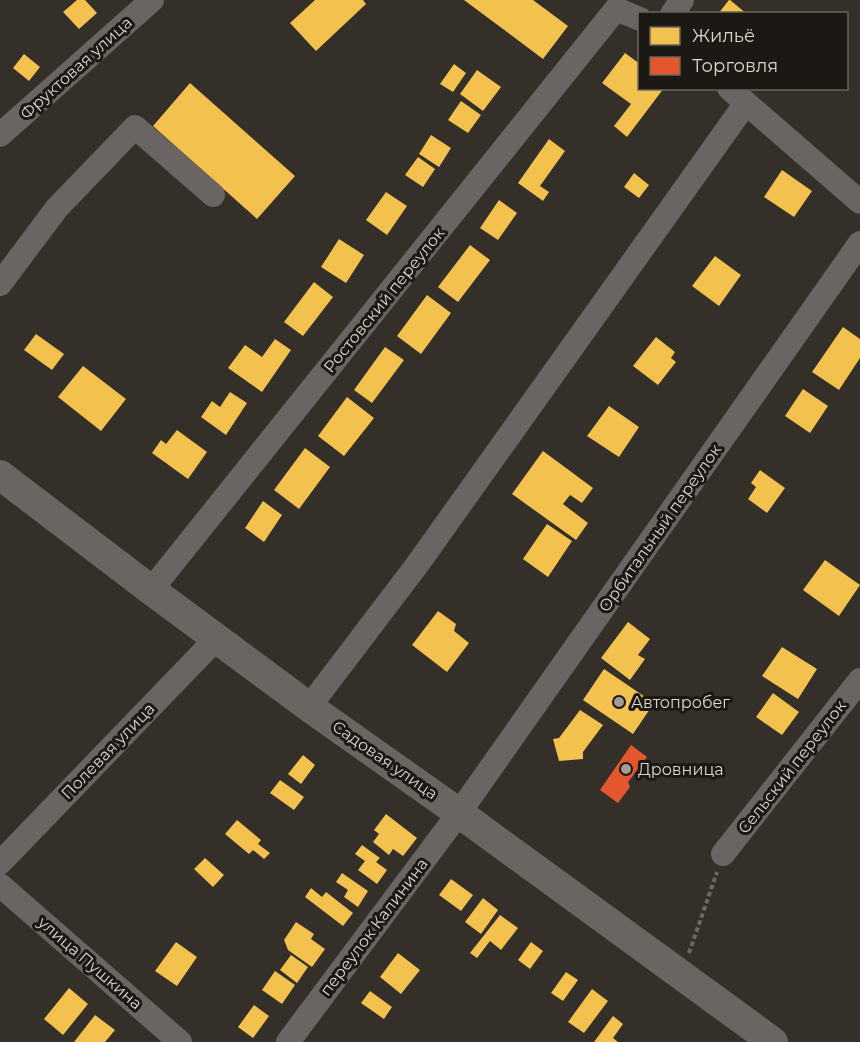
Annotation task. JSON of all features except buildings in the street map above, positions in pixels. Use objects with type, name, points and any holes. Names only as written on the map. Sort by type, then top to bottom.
[{"type":"main road","name":"Садовая улица","points":[[0,475],[216,639],[773,1042]]},
{"type":"street","name":"Фруктовая улица","points":[[0,135],[152,0]]},
{"type":"street","name":"Ростовский переулок","points":[[151,590],[616,9],[638,19]]},
{"type":"street","points":[[309,707],[417,565],[737,96],[860,202]]},
{"type":"street","points":[[0,284],[57,208],[135,127],[213,195]]},
{"type":"street","name":"Орбитальный переулок","points":[[459,813],[860,243]]},
{"type":"street","name":"Полевая улица","points":[[0,863],[216,639]]},
{"type":"street","name":"Сельский переулок","points":[[723,854],[860,680]]},
{"type":"street","name":"переулок Калинина","points":[[288,1042],[459,813]]},
{"type":"street","name":"улица Пушкина","points":[[0,885],[180,1042]]},
{"type":"path","points":[[682,975],[723,854]]},
{"type":"place","name":"Автопробег","points":[[619,702]]},
{"type":"place","name":"Дровница","points":[[626,769]]}]
